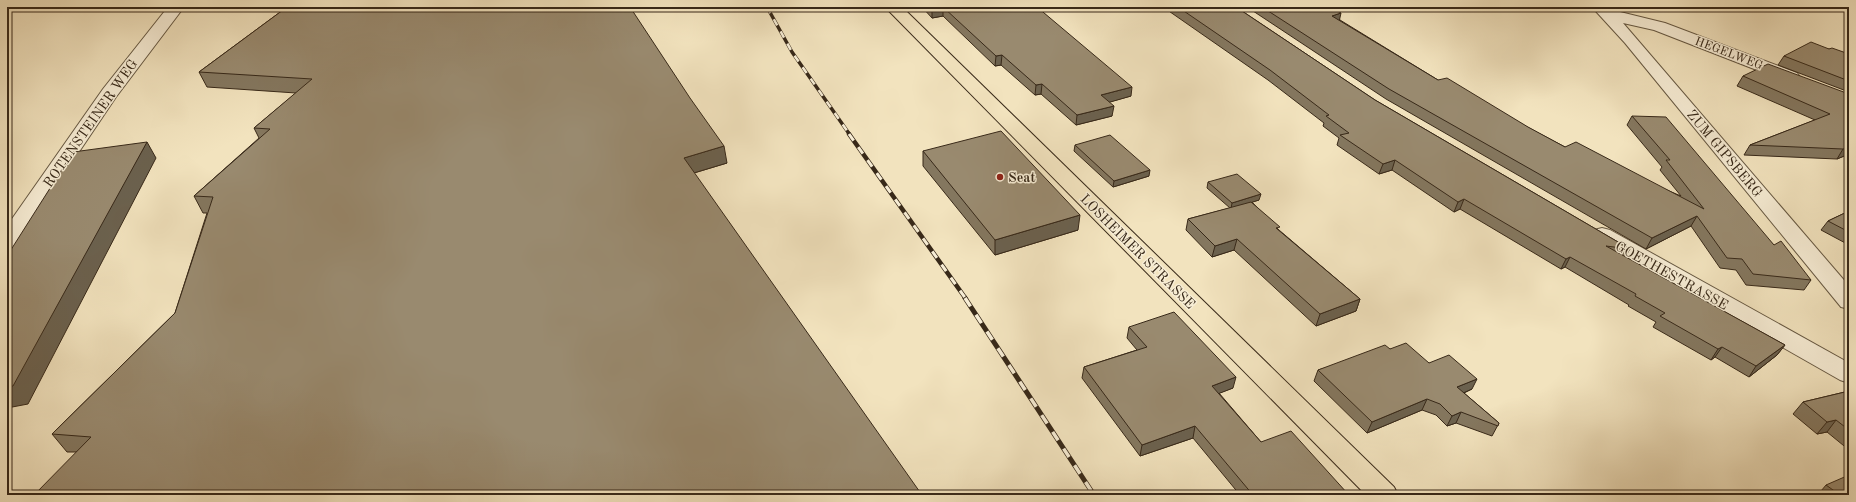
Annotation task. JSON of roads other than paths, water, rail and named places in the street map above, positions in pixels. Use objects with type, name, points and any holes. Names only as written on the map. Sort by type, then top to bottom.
[{"type":"main road","name":"LOSHEIMER STRASSE","points":[[893,7],[1384,495]]},
{"type":"street","name":"ROTENSTEINER WEG","points":[[7,242],[116,84],[176,7]]},
{"type":"street","name":"HEGELWEG","points":[[1604,10],[1659,26],[1805,83]]},
{"type":"street","name":"ZUM GIPSBERG","points":[[1604,10],[1849,301]]},
{"type":"street","name":"GOETHESTRASSE","points":[[1585,225],[1849,374]]},
{"type":"railway","points":[[767,7],[792,52],[850,135]]},
{"type":"railway","points":[[849,134],[966,299]]},
{"type":"railway","points":[[965,298],[1094,495]]},
{"type":"place","name":"Seat","points":[[1000,177]]}]
